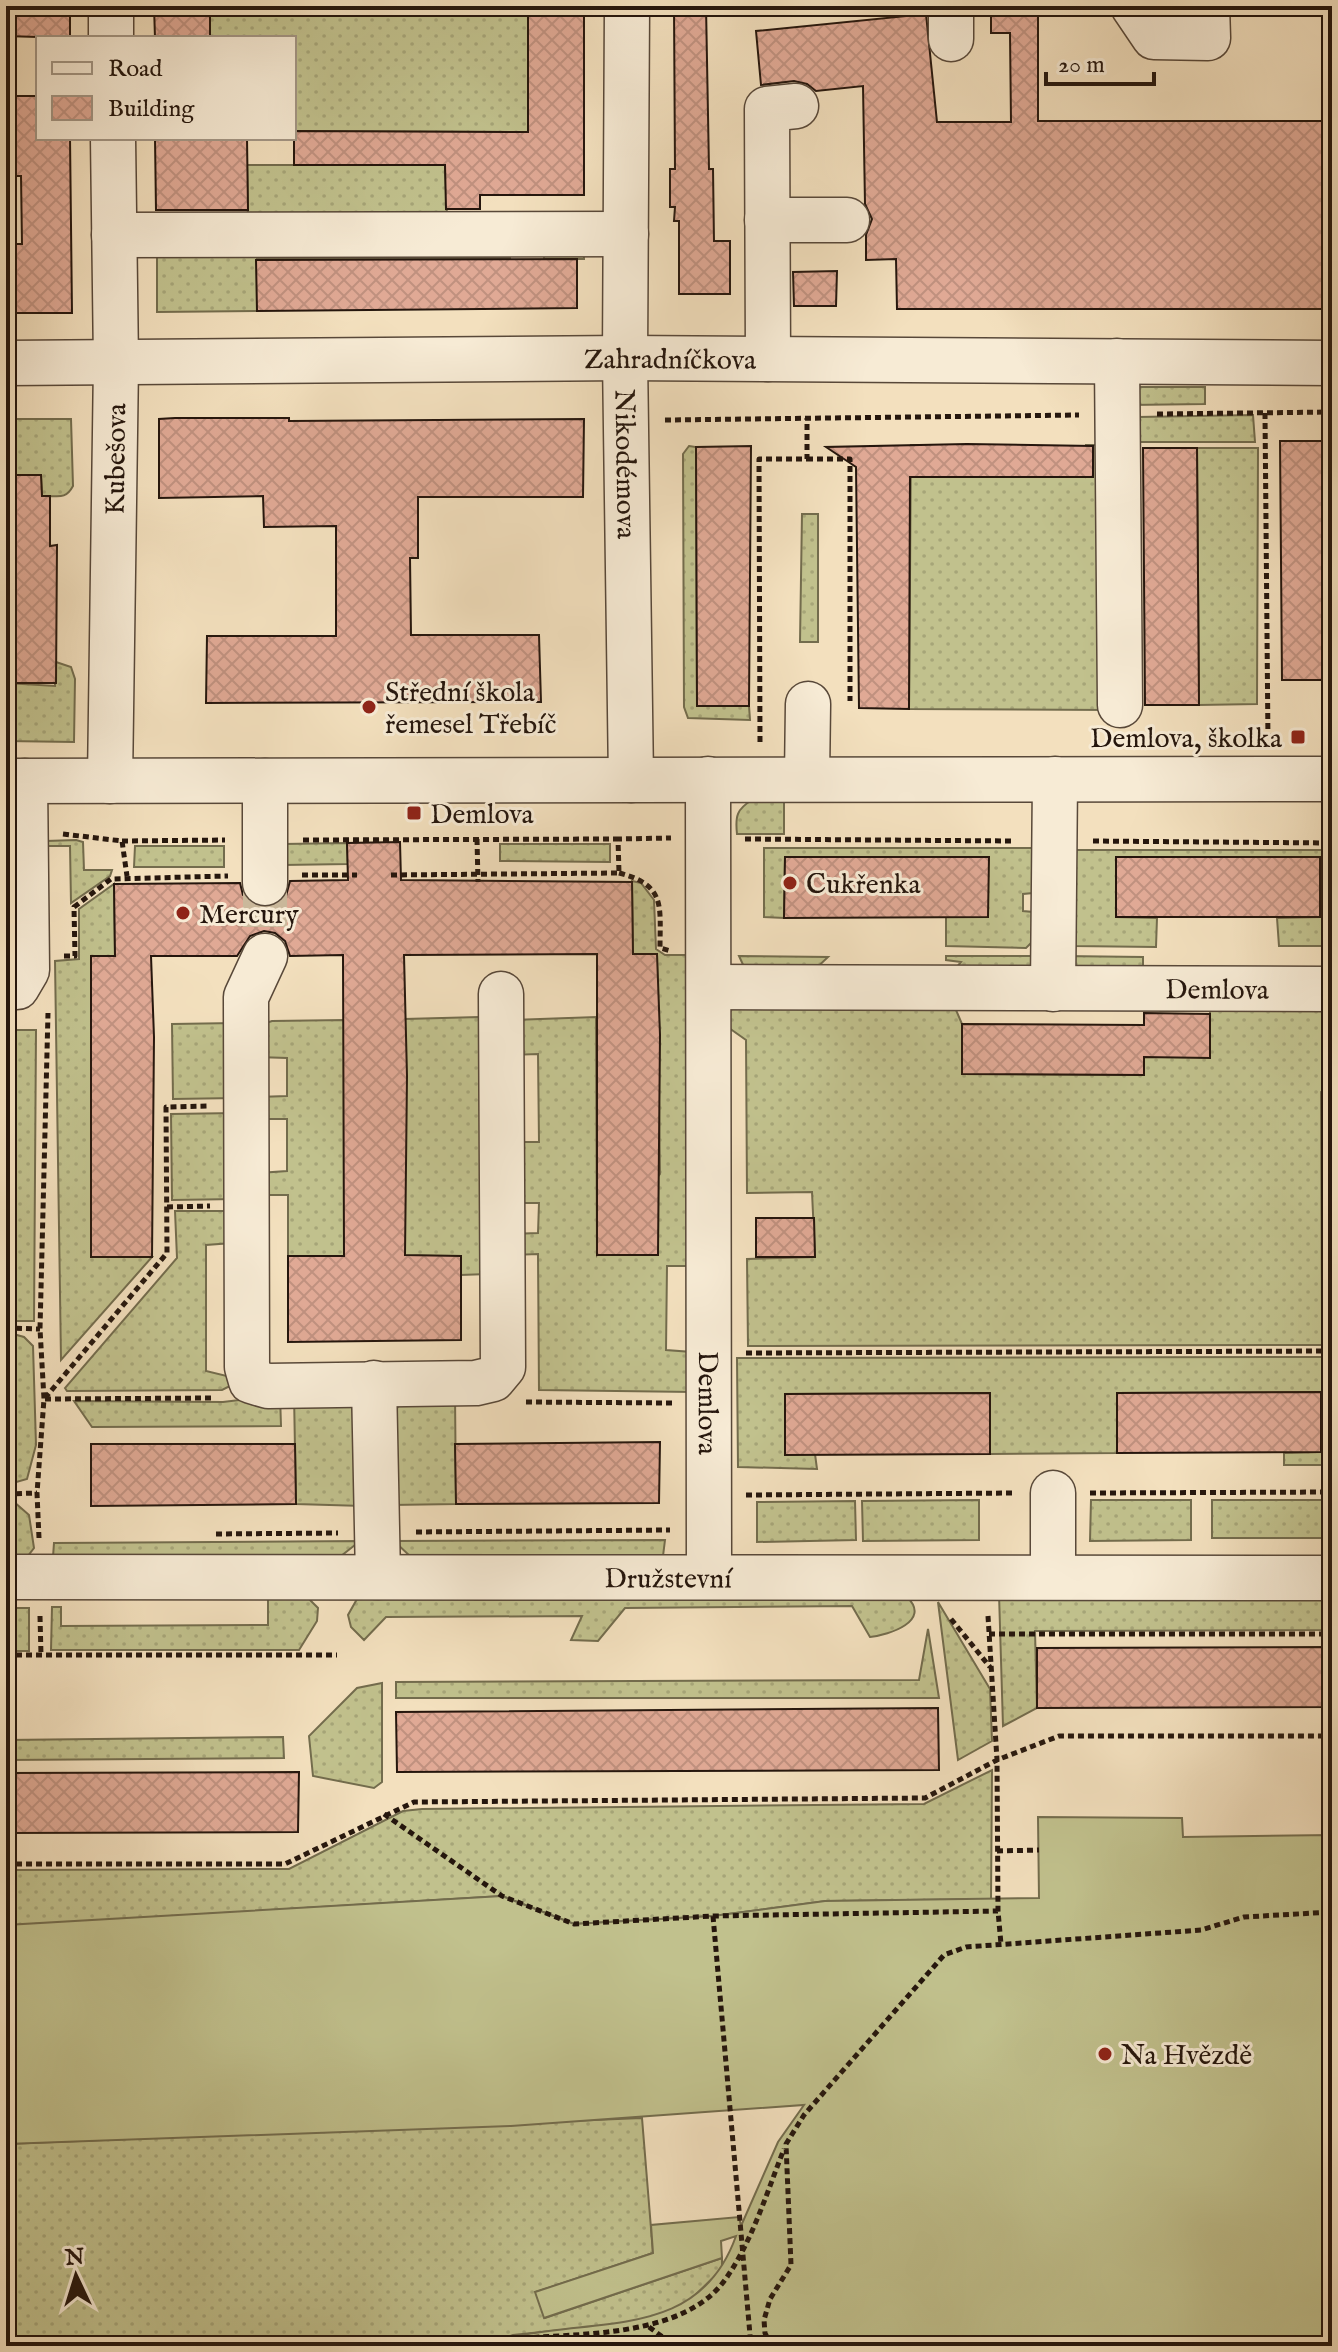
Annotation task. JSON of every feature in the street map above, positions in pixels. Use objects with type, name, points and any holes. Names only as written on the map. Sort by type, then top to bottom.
[{"type":"street","points":[[111,6],[111,36]]},
{"type":"street","name":"Nikodémova","points":[[627,6],[625,358],[631,780]]},
{"type":"street","points":[[1133,6],[1154,37],[1208,38],[1207,6]]},
{"type":"street","points":[[768,359],[767,109],[796,106]]},
{"type":"street","name":"Kubešova","points":[[110,781],[116,363],[113,140]]},
{"type":"street","points":[[767,220],[847,220]]},
{"type":"street","points":[[114,235],[626,234]]},
{"type":"street","name":"Zahradníčkova","points":[[6,363],[625,358],[1332,363]]},
{"type":"street","points":[[1117,361],[1120,705]]},
{"type":"street","points":[[807,778],[808,704]]},
{"type":"street","name":"Demlova","points":[[708,779],[709,1577]]},
{"type":"street","points":[[1053,989],[1055,779]]},
{"type":"street","points":[[6,987],[17,987],[27,970],[15,781],[1332,779]]},
{"type":"street","points":[[265,781],[265,866]]},
{"type":"street","points":[[265,956],[246,997],[247,1367],[251,1381],[268,1386],[476,1383],[493,1379],[503,1367],[501,994]]},
{"type":"street","name":"Demlova","points":[[709,987],[1332,989]]},
{"type":"street","points":[[374,1383],[378,1577]]},
{"type":"street","points":[[1053,1493],[1053,1577]]},
{"type":"street","name":"Družstevní","points":[[22,1577],[1332,1578]]},
{"type":"path","points":[[1265,413],[1267,715]]},
{"type":"path","points":[[807,418],[807,459]]},
{"type":"path","points":[[760,778],[759,459],[850,459],[850,714]]},
{"type":"path","points":[[74,833],[265,866],[357,875]]},
{"type":"path","points":[[61,956],[75,956],[74,907],[111,879],[127,876],[265,866],[477,839],[708,839]]},
{"type":"path","points":[[477,839],[478,882]]},
{"type":"path","points":[[391,875],[619,873],[618,839]]},
{"type":"path","points":[[122,841],[127,876]]},
{"type":"path","points":[[22,1577],[37,1493],[44,1399],[40,1329],[47,1002]]},
{"type":"path","points":[[44,1399],[167,1253],[166,1107],[246,1106]]},
{"type":"path","points":[[6,1328],[40,1329]]},
{"type":"path","points":[[709,1353],[1332,1351]]},
{"type":"path","points":[[503,1367],[520,1402],[709,1403]]},
{"type":"path","points":[[44,1399],[218,1398],[251,1381]]},
{"type":"path","points":[[6,1494],[37,1493]]},
{"type":"path","points":[[986,1577],[997,1760],[1001,1944]]},
{"type":"path","points":[[947,1613],[990,1668]]},
{"type":"path","points":[[989,1634],[1332,1634]]},
{"type":"path","points":[[6,1655],[337,1655]]},
{"type":"path","points":[[6,1864],[285,1864],[414,1802],[925,1798],[997,1760],[1059,1736],[1332,1736]]},
{"type":"path","points":[[384,1814],[502,1896],[574,1924],[713,1916],[998,1911]]},
{"type":"path","points":[[997,1851],[1039,1850]]},
{"type":"path","points":[[495,2346],[511,2339],[648,2327],[691,2309],[725,2281],[742,2252],[786,2144],[804,2115],[944,1955],[966,1947],[1201,1930],[1244,1917],[1318,1910],[1332,1912]]},
{"type":"path","points":[[713,1916],[751,2346]]},
{"type":"path","points":[[771,2346],[765,2333],[764,2320],[770,2299],[791,2265],[786,2144]]},
{"type":"path","points":[[648,2327],[675,2346]]},
{"type":"green space","points":[[210,8],[528,8],[528,132],[296,131],[296,36],[210,36]]},
{"type":"green space","points":[[247,165],[445,165],[447,217],[583,217],[584,259],[544,259],[544,252],[510,252],[510,258],[257,259],[257,311],[157,312],[157,222],[248,222]]},
{"type":"green space","points":[[1130,387],[1205,387],[1205,404],[1130,405]]},
{"type":"green space","points":[[1253,415],[1255,442],[1140,442],[1138,417]]},
{"type":"green space","points":[[6,419],[71,419],[73,486],[67,494],[42,496],[41,475],[6,475]]},
{"type":"green space","points":[[911,445],[947,445],[1085,477],[1086,445],[1111,445],[1110,710],[909,709]]},
{"type":"green space","points":[[689,446],[696,447],[697,706],[749,706],[750,720],[688,718],[684,707],[683,454]]},
{"type":"green space","points":[[1197,448],[1258,448],[1257,704],[1199,705]]},
{"type":"green space","points":[[802,514],[818,514],[818,642],[800,642]]},
{"type":"green space","points":[[56,662],[71,667],[75,679],[74,742],[6,741],[6,683],[55,686]]},
{"type":"green space","points":[[752,800],[784,800],[784,834],[737,834],[738,814]]},
{"type":"green space","points":[[46,841],[83,842],[84,870],[112,870],[110,876],[71,903],[70,846],[46,846]]},
{"type":"green space","points":[[347,843],[348,864],[283,865],[283,844]]},
{"type":"green space","points":[[500,844],[610,844],[610,862],[500,861]]},
{"type":"green space","points":[[135,846],[224,846],[224,867],[134,867]]},
{"type":"green space","points":[[764,848],[1032,848],[1033,893],[1023,894],[1023,911],[1033,912],[1033,941],[1026,948],[946,946],[946,917],[988,917],[988,857],[785,857],[784,918],[764,917]]},
{"type":"green space","points":[[1072,850],[1332,850],[1332,946],[1279,946],[1277,918],[1320,917],[1320,857],[1117,857],[1116,917],[1157,918],[1156,947],[1073,946]]},
{"type":"green space","points":[[632,881],[641,883],[654,900],[656,949],[665,955],[693,955],[693,1266],[667,1266],[666,1350],[692,1352],[693,1392],[539,1390],[538,1254],[512,1255],[511,1234],[538,1233],[539,1203],[511,1203],[511,1142],[539,1142],[538,1054],[510,1055],[513,1020],[596,1017],[597,1255],[660,1174],[657,954],[633,954]]},
{"type":"green space","points":[[114,884],[115,956],[91,957],[91,1256],[152,1257],[61,1360],[55,961],[79,959],[79,909]]},
{"type":"green space","points":[[739,956],[828,957],[807,977],[745,969]]},
{"type":"green space","points":[[946,956],[1043,956],[1036,972],[947,979],[961,962],[946,960]]},
{"type":"green space","points":[[1063,956],[1143,957],[1143,973],[1082,979]]},
{"type":"green space","points":[[1168,999],[1332,1000],[1332,1090],[1321,1092],[1322,1322],[1332,1325],[1332,1345],[748,1346],[747,1259],[815,1257],[812,1192],[747,1193],[746,1040],[722,1023],[737,1002],[956,1010],[962,1024],[963,1074],[1143,1075],[1144,1057],[1210,1057],[1210,1011],[1161,1011]]},
{"type":"green space","points":[[479,1017],[487,1021],[488,1274],[460,1275],[405,1256],[405,1019]]},
{"type":"green space","points":[[344,1020],[344,1256],[288,1256],[288,1195],[259,1195],[259,1173],[287,1171],[287,1119],[258,1119],[258,1097],[287,1096],[287,1058],[257,1057],[260,1025],[272,1021]]},
{"type":"green space","points":[[236,1023],[236,1098],[173,1099],[172,1024]]},
{"type":"green space","points":[[6,1030],[36,1030],[34,1321],[6,1321]]},
{"type":"green space","points":[[236,1113],[237,1199],[172,1200],[171,1114]]},
{"type":"green space","points":[[175,1211],[231,1211],[232,1243],[206,1245],[206,1371],[231,1377],[234,1384],[222,1390],[67,1391],[65,1388],[177,1258]]},
{"type":"green space","points":[[6,1332],[24,1337],[33,1346],[36,1445],[27,1479],[6,1485]]},
{"type":"green space","points":[[1332,1357],[1332,1465],[1284,1465],[1284,1453],[1321,1452],[1321,1392],[1117,1393],[1117,1453],[990,1454],[989,1393],[785,1394],[785,1454],[815,1454],[817,1469],[738,1467],[737,1358]]},
{"type":"green space","points":[[294,1394],[353,1407],[363,1506],[296,1504]]},
{"type":"green space","points":[[455,1394],[456,1504],[391,1505],[388,1445],[394,1415],[400,1404],[410,1397]]},
{"type":"green space","points":[[280,1395],[281,1426],[92,1427],[74,1401],[223,1402]]},
{"type":"green space","points":[[979,1500],[979,1540],[863,1541],[862,1501]]},
{"type":"green space","points":[[1091,1500],[1191,1500],[1191,1540],[1090,1541]]},
{"type":"green space","points":[[1212,1500],[1322,1500],[1322,1538],[1212,1538]]},
{"type":"green space","points":[[6,1501],[13,1501],[29,1515],[34,1548],[24,1561],[6,1561]]},
{"type":"green space","points":[[855,1501],[856,1540],[757,1542],[757,1502]]},
{"type":"green space","points":[[665,1540],[663,1556],[412,1558],[394,1541]]},
{"type":"green space","points":[[360,1541],[341,1556],[53,1557],[54,1543]]},
{"type":"green space","points":[[1332,1592],[1332,1630],[1035,1631],[1037,1708],[1003,1726],[999,1594]]},
{"type":"green space","points":[[907,1597],[913,1606],[911,1620],[897,1630],[870,1637],[852,1606],[625,1608],[598,1641],[571,1640],[582,1616],[386,1617],[364,1640],[351,1627],[348,1615],[357,1599]]},
{"type":"green space","points":[[268,1598],[309,1599],[318,1608],[317,1621],[299,1650],[51,1650],[52,1607],[61,1607],[61,1626],[268,1625]]},
{"type":"green space","points":[[938,1602],[990,1689],[992,1741],[958,1760]]},
{"type":"green space","points":[[15,1608],[29,1608],[29,1651],[6,1651],[6,1626],[14,1625]]},
{"type":"green space","points":[[928,1629],[939,1698],[396,1698],[396,1682],[919,1680]]},
{"type":"green space","points":[[382,1683],[382,1782],[374,1788],[313,1776],[309,1736],[357,1688]]},
{"type":"green space","points":[[283,1737],[284,1758],[6,1760],[6,1740]]},
{"type":"green space","points":[[992,1770],[991,1899],[826,1901],[713,1916],[574,1924],[502,1896],[6,1926],[6,1870],[289,1869],[403,1811],[924,1804]]},
{"type":"green space","name":"Na Hvězdě","points":[[1038,1817],[1182,1818],[1183,1837],[1332,1835],[1332,2346],[484,2346],[519,2336],[629,2321],[662,2312],[692,2297],[717,2273],[736,2236],[721,2241],[722,2258],[544,2318],[535,2292],[653,2253],[651,2225],[739,2217],[741,2226],[778,2142],[804,2105],[511,2126],[6,2144],[6,1925],[502,1896],[574,1924],[713,1916],[825,1901],[1039,1898]]},
{"type":"green space","points":[[642,2118],[653,2253],[536,2292],[545,2318],[722,2258],[722,2269],[686,2304],[647,2321],[513,2335],[484,2346],[6,2346],[6,2144]]},
{"type":"building","points":[[6,6],[70,6],[70,36],[6,36]]},
{"type":"building","points":[[154,6],[210,6],[210,36],[155,36]]},
{"type":"building","points":[[528,6],[584,6],[584,195],[480,195],[480,209],[446,209],[445,165],[294,165],[296,131],[528,132]]},
{"type":"building","points":[[674,6],[706,6],[709,169],[713,169],[714,241],[730,241],[730,294],[679,294],[679,221],[674,221],[675,207],[670,207],[670,169],[675,169]]},
{"type":"building","points":[[991,6],[1038,6],[1038,121],[1332,121],[1332,309],[897,309],[896,259],[866,260],[866,235],[872,219],[865,204],[863,86],[816,91],[807,84],[794,81],[761,85],[756,31],[926,14],[937,122],[1011,122],[1010,33],[991,33]]},
{"type":"building","points":[[6,96],[36,96],[36,140],[70,140],[72,313],[6,313],[6,257],[12,257],[12,244],[22,244],[21,176],[8,176]]},
{"type":"building","points":[[155,140],[247,140],[248,210],[156,210]]},
{"type":"building","points":[[577,259],[577,308],[257,311],[256,260]]},
{"type":"building","points":[[837,271],[836,306],[794,306],[793,272]]},
{"type":"building","points":[[289,418],[289,421],[584,419],[583,497],[418,497],[418,558],[410,558],[411,635],[539,635],[541,702],[206,703],[207,636],[336,636],[336,526],[264,527],[263,496],[159,498],[159,419]]},
{"type":"building","points":[[1280,441],[1332,441],[1332,680],[1282,680]]},
{"type":"building","points":[[967,444],[1093,446],[1093,477],[910,477],[909,709],[859,708],[856,467],[826,447]]},
{"type":"building","points":[[751,446],[749,706],[697,706],[696,447]]},
{"type":"building","points":[[1143,448],[1197,448],[1199,705],[1145,705]]},
{"type":"building","points":[[6,475],[41,475],[42,496],[50,496],[50,546],[57,545],[56,683],[6,683]]},
{"type":"building","points":[[400,842],[401,880],[632,882],[633,954],[657,954],[660,1035],[658,1255],[597,1255],[597,954],[404,955],[407,1076],[405,1255],[461,1256],[461,1340],[288,1342],[288,1256],[344,1256],[343,955],[290,956],[285,941],[275,933],[264,931],[250,936],[237,956],[151,956],[154,1037],[152,1257],[91,1257],[91,956],[115,956],[114,884],[240,883],[243,895],[252,904],[266,908],[277,905],[286,896],[290,881],[348,880],[347,843]]},
{"type":"building","points":[[785,857],[989,857],[988,917],[784,918]]},
{"type":"building","points":[[1116,857],[1320,857],[1320,917],[1116,917]]},
{"type":"building","points":[[1144,1013],[1210,1014],[1210,1058],[1144,1057],[1144,1075],[962,1074],[962,1024],[1144,1025]]},
{"type":"building","points":[[756,1218],[814,1218],[815,1257],[756,1257]]},
{"type":"building","points":[[1321,1392],[1321,1452],[1117,1453],[1117,1393]]},
{"type":"building","points":[[990,1393],[990,1454],[785,1455],[785,1394]]},
{"type":"building","points":[[660,1442],[659,1503],[456,1504],[455,1444]]},
{"type":"building","points":[[91,1444],[295,1444],[296,1504],[91,1506]]},
{"type":"building","points":[[1332,1647],[1332,1707],[1037,1708],[1037,1648]]},
{"type":"building","points":[[938,1708],[939,1770],[397,1772],[396,1712]]},
{"type":"building","points":[[299,1772],[298,1832],[6,1833],[6,1773]]},
{"type":"tunnel","points":[[265,883],[265,956]]},
{"type":"place","name":"Střední škola řemesel Třebíč","points":[[369,707]]},
{"type":"place","name":"Demlova, školka","points":[[1298,737]]},
{"type":"place","name":"Demlova","points":[[414,813]]},
{"type":"place","name":"Cukřenka","points":[[790,883]]},
{"type":"place","name":"Mercury","points":[[183,913]]},
{"type":"place","name":"Na Hvězdě","points":[[1105,2054]]}]
